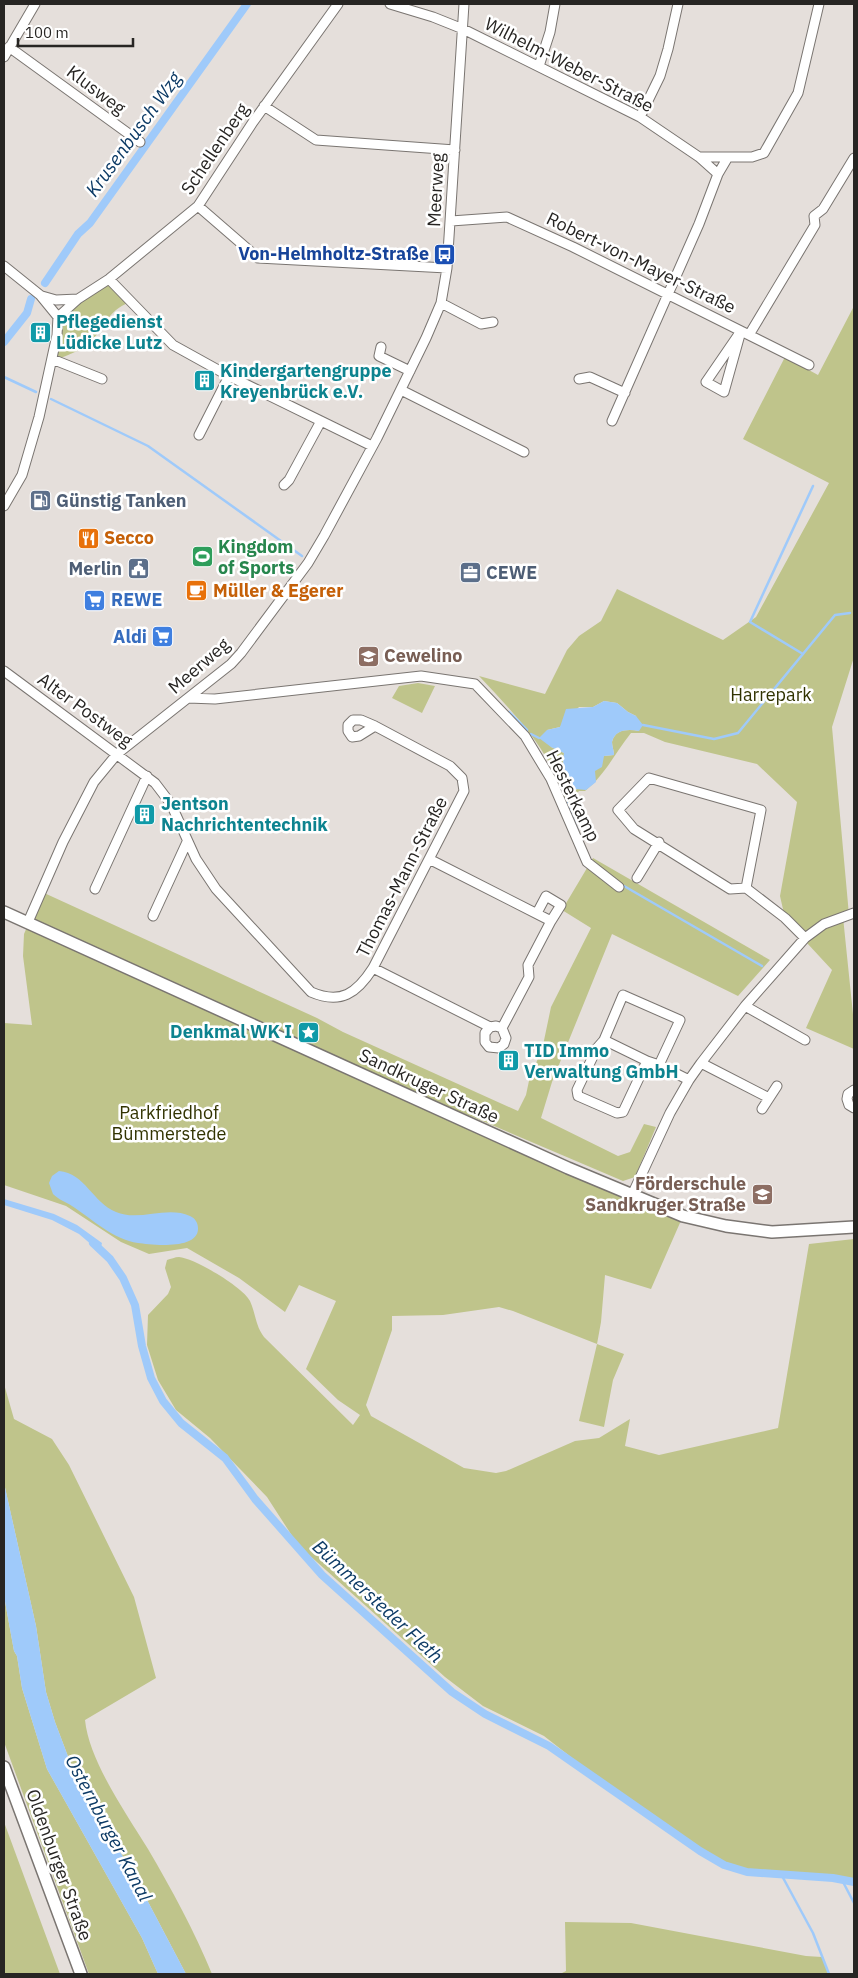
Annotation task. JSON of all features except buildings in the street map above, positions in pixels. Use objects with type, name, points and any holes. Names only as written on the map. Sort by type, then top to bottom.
[{"type":"street","points":[[4,57],[35,4]]},
{"type":"street","name":"Schellenberg","points":[[58,317],[78,299],[109,279],[198,206],[264,106],[338,4]]},
{"type":"street","name":"Wilhelm-Weber-Straße","points":[[390,4],[433,17],[463,29],[640,117],[699,157],[718,174]]},
{"type":"street","name":"Meerweg","points":[[28,922],[94,782],[117,754],[219,674],[241,653],[308,563],[372,446],[426,338],[441,303],[447,268],[464,4]]},
{"type":"street","points":[[539,66],[550,32],[555,4]]},
{"type":"street","points":[[640,117],[660,76],[678,4]]},
{"type":"street","points":[[699,157],[752,157],[764,153],[798,93],[819,4]]},
{"type":"street","name":"Klusweg","points":[[10,47],[140,142]]},
{"type":"street","points":[[264,106],[316,140],[455,150]]},
{"type":"street","points":[[612,421],[699,224],[718,174],[728,157]]},
{"type":"street","points":[[745,333],[739,340],[724,392],[706,382],[745,333],[815,225],[814,216],[823,209],[854,158]]},
{"type":"street","points":[[198,206],[258,258],[447,268]]},
{"type":"street","name":"Robert-von-Mayer-Straße","points":[[451,221],[508,217],[810,365]]},
{"type":"street","points":[[4,266],[40,295],[58,317],[52,359],[39,417],[22,475],[4,506]]},
{"type":"street","points":[[109,279],[173,345],[230,376],[372,446]]},
{"type":"street","points":[[40,295],[56,300],[78,299]]},
{"type":"street","points":[[441,303],[481,324],[493,322]]},
{"type":"street","points":[[381,346],[380,356],[410,371]]},
{"type":"street","points":[[52,359],[102,379]]},
{"type":"street","points":[[199,436],[230,376]]},
{"type":"street","points":[[579,379],[590,377],[625,393]]},
{"type":"street","points":[[401,390],[524,452]]},
{"type":"street","points":[[284,486],[321,421]]},
{"type":"street","name":"Alter Postweg","points":[[4,670],[155,783],[171,804],[187,842],[216,889],[299,976]]},
{"type":"street","name":"Hesterkamp","points":[[188,698],[215,699],[421,676],[475,684],[525,736],[551,779],[587,862],[619,887]]},
{"type":"street","name":"Thomas-Mann-Straße","points":[[299,976],[311,992],[321,996],[343,998],[359,986],[373,968],[464,791],[462,778],[450,766],[375,726]]},
{"type":"street","points":[[95,889],[147,776]]},
{"type":"street","points":[[746,888],[762,810],[649,778],[618,810],[634,828],[730,889],[746,888],[785,918],[805,938]]},
{"type":"street","points":[[153,916],[187,842]]},
{"type":"street","points":[[637,878],[658,842]]},
{"type":"street","points":[[429,859],[552,921]]},
{"type":"street","points":[[490,1027],[485,1033],[484,1038],[489,1047],[499,1048],[504,1044],[506,1038],[502,1028],[529,976],[528,965],[561,904],[546,896],[537,913]]},
{"type":"street","name":"Sandkruger Straße","points":[[4,912],[550,1160],[694,1220],[772,1232],[854,1227]]},
{"type":"street","points":[[632,1195],[670,1113],[700,1063],[745,1006],[805,938],[824,924],[854,913]]},
{"type":"street","points":[[373,968],[490,1027],[502,1028]]},
{"type":"street","points":[[648,1061],[623,1112],[617,1113],[578,1096],[577,1090],[597,1048],[604,1040],[623,995],[680,1020],[659,1066]]},
{"type":"street","points":[[745,1006],[805,1040]]},
{"type":"street","points":[[604,1040],[689,1080]]},
{"type":"street","points":[[700,1063],[768,1098]]},
{"type":"street","points":[[762,1108],[777,1086]]},
{"type":"street","points":[[854,1090],[848,1094],[847,1099],[849,1106],[854,1108]]},
{"type":"street","name":"Oldenburger Straße","points":[[4,1767],[80,1974]]},
{"type":"green space","points":[[110,281],[130,302],[115,311],[95,337],[85,346],[66,356],[58,359],[55,358],[62,318],[75,306]]},
{"type":"green space","name":"Harrepark","points":[[854,306],[854,657],[832,727],[849,915],[843,917],[854,1024],[854,1049],[806,1028],[832,970],[807,943],[805,937],[785,918],[780,896],[797,802],[757,764],[665,742],[644,733],[631,733],[610,764],[592,785],[585,791],[579,791],[567,806],[553,770],[538,744],[479,676],[545,694],[567,650],[579,636],[601,621],[617,589],[723,640],[756,617],[829,483],[743,439],[785,357],[818,375]],"holes":[[[604,701],[617,703],[636,716],[639,731],[626,730],[619,732],[612,742],[614,755],[604,756],[571,798],[565,795],[564,753],[551,747],[547,730],[560,727],[579,707],[593,707]]]},
{"type":"green space","points":[[418,683],[435,686],[422,713],[392,698],[399,686]]},
{"type":"green space","name":"Parkfriedhof Bümmerstede","points":[[593,858],[770,960],[738,996],[612,934],[552,1082],[541,1118],[618,1156],[630,1152],[644,1124],[656,1127],[635,1177],[623,1181],[333,1060],[683,1216],[651,1289],[605,1275],[597,1344],[499,1307],[443,1315],[392,1316],[392,1330],[366,1405],[371,1416],[464,1468],[496,1473],[506,1471],[575,1441],[599,1438],[630,1419],[625,1446],[659,1455],[778,1428],[809,1244],[854,1239],[854,1881],[747,1872],[724,1865],[700,1851],[613,1790],[544,1736],[483,1706],[445,1677],[298,1545],[267,1497],[210,1438],[176,1410],[158,1380],[147,1345],[148,1315],[168,1294],[171,1287],[165,1268],[167,1260],[179,1257],[195,1262],[218,1274],[246,1295],[264,1337],[353,1425],[360,1415],[338,1400],[306,1369],[336,1301],[299,1285],[285,1312],[239,1278],[187,1248],[149,1254],[121,1242],[66,1206],[4,1185],[4,1023],[32,1025],[23,956],[24,934],[42,892],[518,1111],[526,1095],[530,1076],[542,1050],[551,1007],[591,928],[562,910]]},
{"type":"green space","points":[[597,1344],[624,1354],[613,1380],[604,1427],[579,1421]]},
{"type":"green space","points":[[4,1384],[14,1419],[52,1439],[69,1465],[134,1597],[156,1678],[85,1720],[88,1736],[101,1769],[174,1895],[212,1974],[186,1974],[135,1877],[72,1767],[55,1722],[46,1692],[36,1626],[4,1483]]},
{"type":"green space","points":[[4,1596],[22,1688],[47,1769],[142,1938],[158,1974],[89,1974],[4,1742]]},
{"type":"green space","points":[[4,1822],[60,1974],[4,1974]]},
{"type":"green space","points":[[565,1922],[631,1923],[806,1956],[822,1957],[830,1974],[560,1974],[566,1971]]},
{"type":"water","points":[[604,701],[617,703],[636,716],[643,725],[639,731],[627,730],[616,735],[612,742],[614,755],[604,756],[602,767],[595,771],[596,782],[586,790],[576,789],[567,804],[563,765],[564,753],[551,747],[539,738],[547,730],[560,727],[566,709],[593,707]]},
{"type":"water","points":[[59,1171],[76,1177],[101,1202],[116,1212],[134,1215],[172,1212],[190,1216],[195,1219],[197,1224],[196,1235],[191,1240],[183,1243],[163,1245],[138,1243],[120,1238],[53,1194],[49,1183],[52,1176]]},
{"type":"water","points":[[4,1199],[54,1214],[77,1225],[102,1243],[100,1252],[79,1234],[52,1220],[4,1205]]},
{"type":"water","points":[[4,1483],[36,1626],[46,1692],[55,1722],[72,1767],[135,1877],[186,1974],[158,1974],[142,1938],[47,1769],[22,1688],[4,1596]]},
{"type":"waterway","name":"Krusenbusch Wzg","points":[[45,283],[78,234],[90,223],[247,4]]},
{"type":"waterway","name":"Krusenbusch Wzg","points":[[4,342],[27,313],[31,299]]},
{"type":"waterway","points":[[4,377],[36,392]]},
{"type":"waterway","points":[[51,399],[148,446],[302,556]]},
{"type":"waterway","points":[[803,654],[750,622],[813,486]]},
{"type":"waterway","points":[[643,725],[714,739],[738,733],[835,615],[850,613]]},
{"type":"waterway","points":[[509,712],[527,730]]},
{"type":"waterway","points":[[531,734],[539,738]]},
{"type":"waterway","points":[[567,804],[578,831]]},
{"type":"waterway","points":[[624,886],[762,966]]},
{"type":"waterway","name":"Bümmersteder Fleth","points":[[93,1243],[110,1259],[123,1278],[135,1305],[142,1346],[151,1378],[163,1401],[181,1423],[225,1458],[255,1499],[322,1575],[452,1692],[485,1714],[549,1746],[700,1851],[724,1865],[747,1872],[833,1878],[854,1882]]},
{"type":"waterway","points":[[781,1874],[813,1933],[829,1974]]},
{"type":"waterway","points":[[842,1880],[854,1903]]},
{"type":"place","name":"Von-Helmholtz-Straße","points":[[445,254]]},
{"type":"place","name":"Pflegedienst Lüdicke Lutz","points":[[40,332]]},
{"type":"place","name":"Kindergartengruppe Kreyenbrück e.V.","points":[[204,381]]},
{"type":"place","name":"Günstig Tanken","points":[[40,501]]},
{"type":"place","name":"Secco","points":[[88,538]]},
{"type":"place","name":"Kingdom of Sports","points":[[202,557]]},
{"type":"place","name":"Merlin","points":[[138,569]]},
{"type":"place","name":"CEWE","points":[[470,573]]},
{"type":"place","name":"Müller & Egerer","points":[[197,591]]},
{"type":"place","name":"REWE","points":[[95,600]]},
{"type":"place","name":"Aldi","points":[[163,637]]},
{"type":"place","name":"Cewelino","points":[[368,656]]},
{"type":"place","name":"Jentson Nachrichtentechnik","points":[[145,814]]},
{"type":"place","name":"Denkmal WK I","points":[[308,1032]]},
{"type":"place","name":"TID Immo Verwaltung GmbH","points":[[508,1061]]},
{"type":"place","name":"Förderschule Sandkruger Straße","points":[[762,1194]]},
{"type":"water label","name":"Osternburger Kanal","points":[[109,1828]]}]
